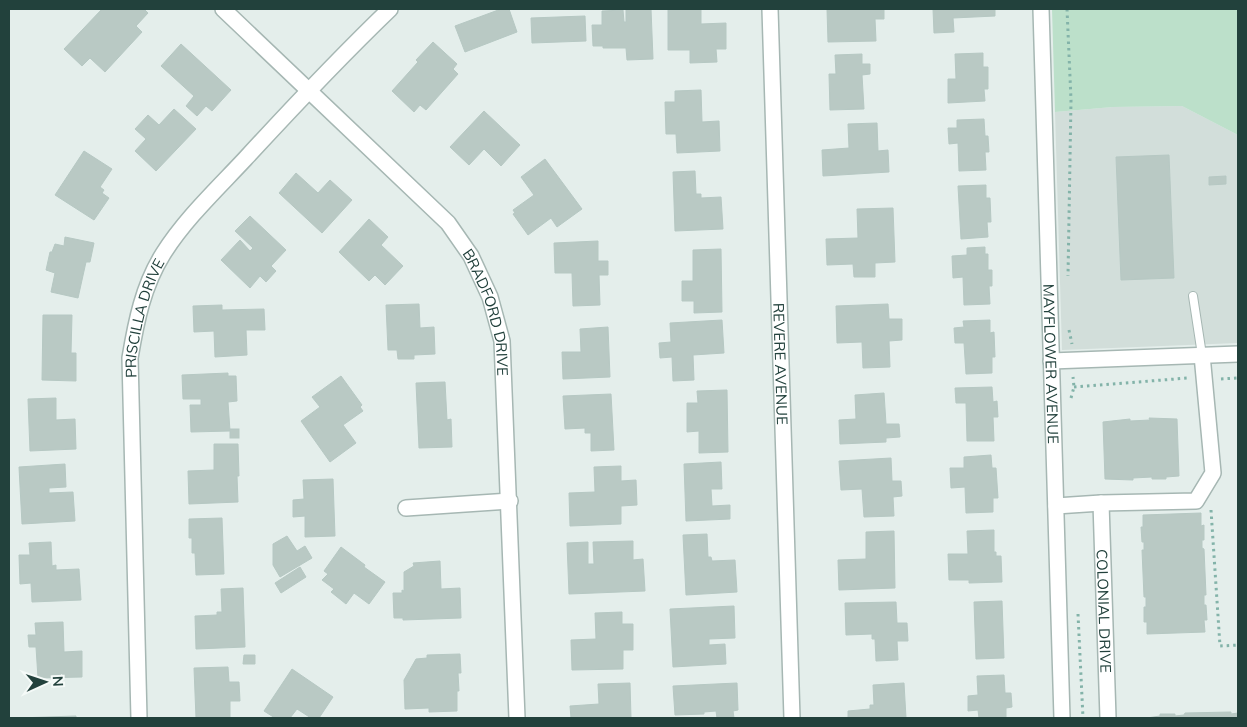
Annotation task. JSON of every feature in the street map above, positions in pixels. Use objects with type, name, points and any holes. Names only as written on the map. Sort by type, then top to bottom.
[{"type":"street","name":"BRADFORD DRIVE","points":[[224,9],[448,223],[471,256],[490,297],[502,341],[510,501],[517,718]]},
{"type":"street","name":"PRISCILLA DRIVE","points":[[139,718],[130,358],[137,316],[145,291],[163,254],[190,218],[346,51],[390,9]]},
{"type":"street","name":"REVERE AVENUE","points":[[770,9],[792,718]]},
{"type":"street","name":"MAYFLOWER AVENUE","points":[[1041,9],[1062,718]]},
{"type":"street","points":[[1051,360],[1238,354]]},
{"type":"street","points":[[1056,506],[1101,503],[1196,502],[1213,472],[1202,355]]},
{"type":"street","points":[[406,508],[510,501]]},
{"type":"street","name":"COLONIAL DRIVE","points":[[1101,503],[1108,718]]},
{"type":"lane","points":[[1193,296],[1202,355]]},
{"type":"path","points":[[1074,387],[1204,377],[1238,378]]},
{"type":"path","points":[[1199,496],[1212,510],[1220,646],[1238,645]]},
{"type":"shaded area","points":[[1182,106],[1238,135],[1238,343],[1062,350],[1055,112],[1113,107]]},
{"type":"green space","points":[[1052,9],[1238,9],[1238,135],[1182,106],[1113,107],[1055,112]]},
{"type":"building","points":[[102,9],[144,9],[148,13],[136,26],[142,32],[105,72],[90,58],[82,66],[64,49]]},
{"type":"building","points":[[501,9],[509,9],[517,32],[465,52],[455,26]]},
{"type":"building","points":[[626,9],[651,9],[653,59],[627,60],[626,48],[593,46],[592,25],[602,25],[602,11],[623,10],[624,22],[626,22]]},
{"type":"building","points":[[668,9],[701,9],[701,24],[726,23],[726,49],[716,49],[717,62],[690,63],[690,50],[668,50]]},
{"type":"building","points":[[827,9],[884,9],[884,19],[875,19],[876,41],[828,42]]},
{"type":"building","points":[[933,9],[995,9],[995,16],[953,18],[954,32],[934,33]]},
{"type":"building","points":[[585,16],[586,41],[532,43],[531,18]]},
{"type":"building","points":[[433,42],[457,64],[453,69],[458,74],[426,110],[420,105],[414,112],[392,91]]},
{"type":"building","points":[[181,44],[231,90],[212,111],[206,106],[197,116],[186,106],[194,96],[161,66]]},
{"type":"building","points":[[983,53],[983,67],[988,67],[988,89],[984,89],[985,101],[948,103],[948,79],[956,79],[955,54]]},
{"type":"building","points":[[862,54],[862,64],[870,64],[870,74],[862,75],[864,109],[830,110],[829,74],[836,74],[835,55]]},
{"type":"building","points":[[701,90],[702,122],[719,121],[720,151],[677,153],[676,134],[666,134],[665,102],[675,102],[675,91]]},
{"type":"building","points":[[174,109],[196,129],[156,171],[135,151],[146,139],[135,129],[148,115],[159,125]]},
{"type":"building","points":[[484,111],[520,145],[501,166],[484,149],[469,165],[450,147]]},
{"type":"building","points":[[984,119],[985,136],[988,136],[989,152],[985,152],[986,170],[959,171],[958,143],[949,144],[948,128],[957,128],[957,120]]},
{"type":"building","points":[[877,123],[878,151],[888,150],[889,172],[823,176],[822,150],[849,148],[848,124]]},
{"type":"building","points":[[84,151],[112,169],[100,187],[104,190],[102,193],[109,198],[94,220],[55,195]]},
{"type":"building","points":[[1169,155],[1174,278],[1121,280],[1116,157]]},
{"type":"building","points":[[545,159],[582,209],[557,227],[551,218],[528,235],[513,214],[515,213],[513,210],[534,195],[521,177]]},
{"type":"building","points":[[695,171],[696,194],[701,194],[701,198],[721,197],[723,229],[675,231],[673,172]]},
{"type":"building","points":[[296,173],[318,193],[330,180],[352,200],[322,233],[279,193]]},
{"type":"building","points":[[1226,176],[1226,184],[1209,185],[1209,177]]},
{"type":"building","points":[[986,185],[986,198],[990,198],[991,222],[987,222],[988,237],[961,239],[958,186]]},
{"type":"building","points":[[893,208],[895,262],[875,263],[875,277],[854,277],[853,264],[827,265],[826,239],[858,238],[857,209]]},
{"type":"building","points":[[250,216],[286,250],[271,266],[276,271],[266,282],[260,276],[250,288],[221,260],[240,240],[250,251],[253,248],[235,231]]},
{"type":"building","points":[[369,219],[388,237],[381,245],[403,266],[385,285],[375,275],[369,281],[339,252]]},
{"type":"building","points":[[65,237],[94,243],[90,262],[86,262],[78,298],[51,292],[55,273],[46,270],[50,252],[52,252],[55,244],[64,246]]},
{"type":"building","points":[[598,241],[598,261],[608,261],[608,275],[599,275],[600,305],[573,306],[572,273],[555,273],[554,243]]},
{"type":"building","points":[[985,247],[985,254],[988,254],[988,270],[992,270],[992,286],[989,286],[990,304],[964,305],[963,277],[953,278],[952,256],[967,255],[967,248]]},
{"type":"building","points":[[721,249],[722,312],[694,313],[694,301],[682,301],[682,281],[693,281],[693,250]]},
{"type":"building","points":[[419,304],[420,328],[434,327],[435,354],[414,355],[414,359],[398,359],[397,350],[388,350],[386,305]]},
{"type":"building","points":[[888,304],[889,319],[902,319],[902,340],[889,341],[890,367],[863,368],[862,342],[837,343],[836,306]]},
{"type":"building","points":[[222,305],[222,310],[264,309],[265,330],[246,330],[247,355],[215,357],[214,331],[194,332],[193,306]]},
{"type":"building","points":[[43,315],[72,315],[71,353],[76,353],[76,381],[42,380]]},
{"type":"building","points":[[722,320],[724,353],[693,355],[694,380],[673,381],[672,357],[660,358],[659,343],[671,342],[670,323]]},
{"type":"building","points":[[990,320],[990,333],[994,332],[995,357],[992,357],[992,373],[966,374],[964,343],[955,343],[954,328],[964,327],[963,321]]},
{"type":"building","points":[[608,327],[610,377],[563,379],[562,352],[581,352],[580,329]]},
{"type":"building","points":[[228,373],[228,376],[236,376],[237,401],[228,402],[230,431],[191,432],[190,405],[201,405],[201,399],[183,399],[182,375]]},
{"type":"building","points":[[341,376],[362,405],[360,407],[363,411],[343,425],[356,443],[330,462],[301,421],[320,407],[312,397]]},
{"type":"building","points":[[445,382],[447,420],[451,419],[452,447],[419,448],[416,383]]},
{"type":"building","points":[[992,387],[993,402],[997,401],[998,417],[993,417],[994,441],[967,441],[966,403],[956,403],[955,388]]},
{"type":"building","points":[[727,390],[728,452],[699,453],[699,431],[687,432],[687,403],[698,403],[697,391]]},
{"type":"building","points":[[884,393],[886,424],[899,424],[900,437],[886,438],[886,442],[840,444],[839,420],[856,419],[855,395]]},
{"type":"building","points":[[611,394],[614,450],[591,451],[591,433],[585,433],[585,428],[565,429],[563,396]]},
{"type":"building","points":[[56,398],[56,420],[75,419],[76,449],[30,451],[28,399]]},
{"type":"building","points":[[1149,418],[1177,419],[1179,476],[1166,477],[1166,479],[1152,479],[1152,477],[1133,478],[1133,480],[1105,479],[1103,422],[1130,419],[1130,421],[1150,420]]},
{"type":"building","points":[[230,429],[239,429],[239,438],[230,438]]},
{"type":"building","points":[[214,444],[238,444],[238,502],[189,504],[188,471],[214,470]]},
{"type":"building","points":[[991,455],[992,468],[996,468],[998,498],[993,498],[993,512],[966,513],[965,487],[951,488],[950,468],[964,468],[964,457]]},
{"type":"building","points":[[891,458],[892,481],[901,481],[902,496],[893,497],[894,516],[864,517],[862,489],[841,490],[839,461]]},
{"type":"building","points":[[721,462],[722,489],[711,489],[712,506],[730,505],[730,519],[686,521],[684,464]]},
{"type":"building","points":[[65,464],[66,487],[49,488],[49,493],[73,492],[75,521],[22,524],[19,467]]},
{"type":"building","points":[[621,466],[621,481],[636,480],[637,505],[621,506],[621,524],[570,526],[569,493],[595,492],[594,467]]},
{"type":"building","points":[[333,479],[335,536],[305,537],[305,516],[293,517],[293,500],[304,499],[303,480]]},
{"type":"building","points":[[1201,513],[1201,526],[1204,525],[1202,548],[1204,549],[1206,595],[1204,595],[1204,605],[1206,605],[1207,620],[1204,620],[1205,632],[1147,634],[1147,622],[1144,622],[1146,597],[1144,597],[1142,550],[1144,550],[1144,542],[1142,542],[1141,527],[1143,527],[1143,515]]},
{"type":"building","points":[[222,518],[224,574],[196,575],[195,553],[192,553],[192,538],[189,538],[189,519]]},
{"type":"building","points":[[994,530],[994,552],[996,552],[996,556],[1001,556],[1002,582],[969,583],[969,580],[949,580],[948,554],[968,554],[967,531]]},
{"type":"building","points":[[894,531],[895,588],[839,590],[838,560],[866,559],[866,532]]},
{"type":"building","points":[[707,534],[708,557],[711,557],[712,561],[735,560],[737,592],[686,595],[683,535]]},
{"type":"building","points":[[287,536],[297,551],[305,546],[312,558],[280,577],[273,565],[273,544]]},
{"type":"building","points":[[633,541],[633,560],[643,559],[645,591],[569,594],[567,543],[588,542],[588,564],[594,564],[593,542]]},
{"type":"building","points":[[51,542],[52,566],[56,565],[56,570],[79,569],[81,600],[32,602],[31,583],[20,584],[19,555],[30,555],[29,543]]},
{"type":"building","points":[[341,547],[385,582],[369,604],[354,593],[346,604],[331,592],[334,589],[322,580],[328,574],[324,571]]},
{"type":"building","points":[[440,561],[441,589],[460,588],[461,618],[403,620],[403,618],[394,618],[393,593],[402,593],[402,590],[404,591],[404,572],[414,566],[413,563]]},
{"type":"building","points":[[300,567],[306,577],[281,593],[275,583]]},
{"type":"building","points":[[243,588],[245,647],[196,649],[195,616],[217,615],[217,612],[222,612],[221,589]]},
{"type":"building","points":[[1002,601],[1004,658],[976,659],[974,602]]},
{"type":"building","points":[[896,602],[897,623],[907,623],[908,641],[897,641],[898,660],[876,661],[875,639],[872,639],[872,634],[846,635],[845,603]]},
{"type":"building","points":[[734,606],[735,638],[709,639],[709,645],[725,644],[726,664],[673,667],[670,609]]},
{"type":"building","points":[[622,612],[622,624],[633,624],[633,650],[623,650],[623,669],[572,670],[571,640],[596,639],[595,613]]},
{"type":"building","points":[[63,622],[64,652],[82,651],[82,677],[38,678],[36,647],[29,647],[28,635],[36,635],[35,623]]},
{"type":"building","points":[[460,654],[461,673],[458,673],[457,711],[429,712],[429,708],[405,709],[404,680],[416,659],[427,658],[427,655]]},
{"type":"building","points":[[244,655],[255,655],[255,664],[243,664]]},
{"type":"building","points":[[228,667],[229,682],[239,682],[240,701],[230,701],[230,718],[196,718],[194,668]]},
{"type":"building","points":[[292,669],[333,697],[319,718],[311,718],[297,709],[290,718],[275,718],[264,711]]},
{"type":"building","points":[[1004,675],[1005,693],[1011,693],[1012,707],[1006,708],[1006,718],[979,718],[978,710],[968,711],[968,696],[978,695],[977,676]]},
{"type":"building","points":[[630,683],[631,718],[571,718],[570,706],[599,704],[598,684]]},
{"type":"building","points":[[737,683],[738,710],[733,711],[734,718],[717,718],[716,711],[704,712],[704,714],[675,715],[673,686]]},
{"type":"building","points":[[904,683],[906,718],[848,718],[848,711],[870,709],[870,705],[874,705],[873,685]]},
{"type":"building","points":[[1231,712],[1231,714],[1238,713],[1238,718],[1147,718],[1160,716],[1160,714],[1175,714],[1175,716],[1184,715],[1185,713]]},
{"type":"building","points":[[76,716],[76,718],[18,718]]}]
